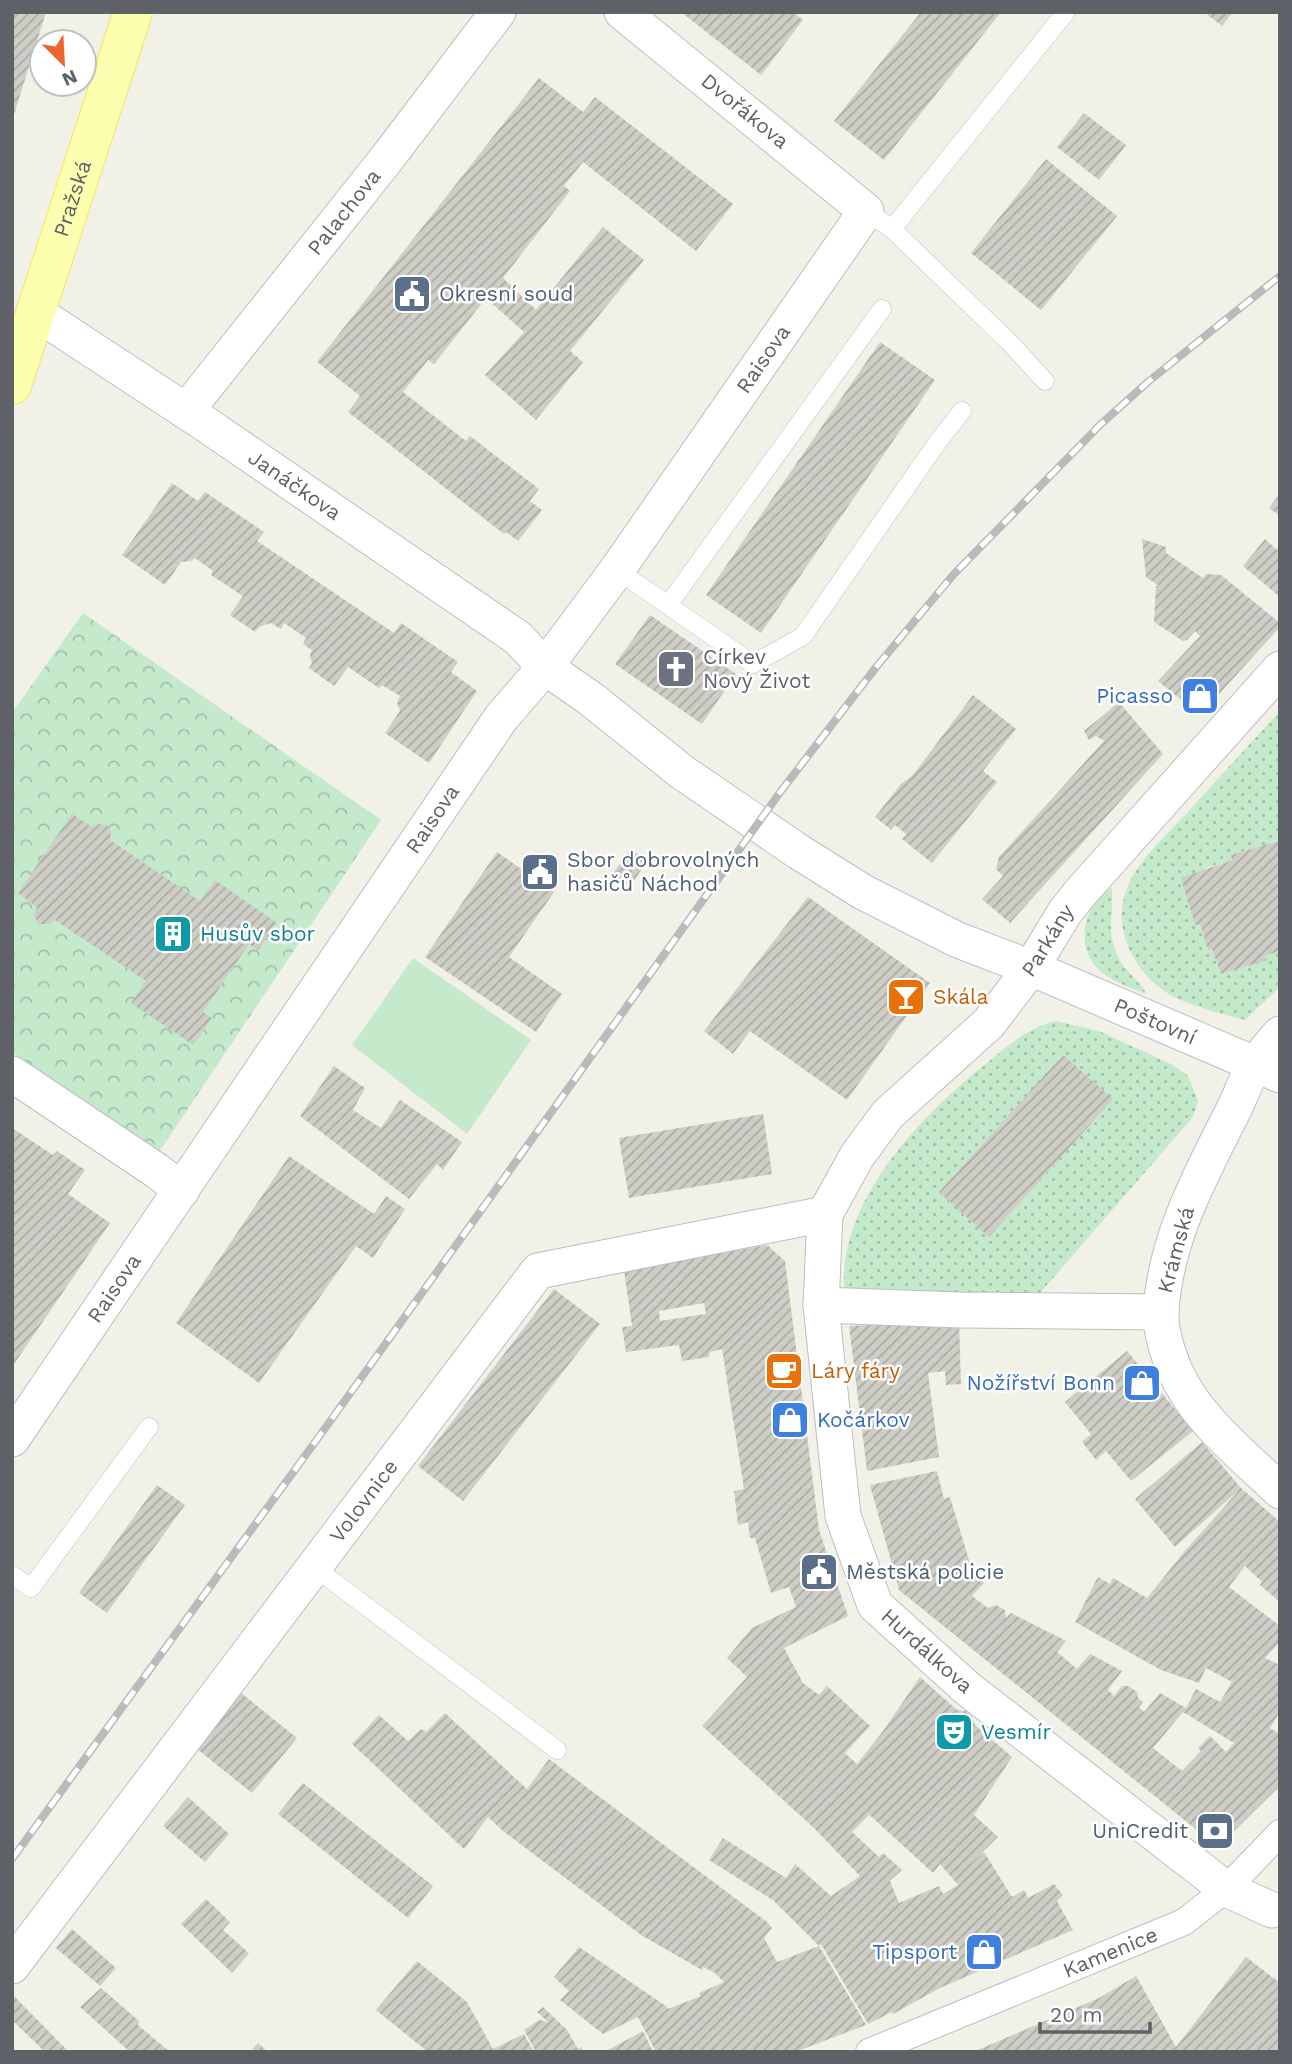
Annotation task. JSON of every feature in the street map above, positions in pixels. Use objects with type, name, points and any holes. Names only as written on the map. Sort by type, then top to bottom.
[{"type":"main road","name":"Pražská","points":[[12,385],[133,12]]},
{"type":"street","name":"Palachova","points":[[186,411],[388,157],[498,12]]},
{"type":"street","name":"Dvořákova","points":[[622,12],[879,220]]},
{"type":"street","name":"Raisova","points":[[12,1438],[501,718],[545,667],[879,220]]},
{"type":"street","name":"Janáčkova","points":[[35,312],[186,411],[519,638],[545,667],[591,699],[682,772],[809,859],[918,921],[958,940],[1031,968]]},
{"type":"street","name":"Parkány","points":[[825,1214],[857,1156],[888,1114],[981,1031],[1004,1005],[1081,892],[1280,669]]},
{"type":"street","name":"Poštovní","points":[[1031,968],[1267,1070]]},
{"type":"street","name":"Krámská","points":[[1280,1034],[1267,1070],[1212,1150],[1181,1220],[1168,1266],[1161,1312],[1165,1342],[1189,1395],[1206,1418],[1280,1491]]},
{"type":"street","points":[[12,1074],[182,1190]]},
{"type":"street","name":"Hurdálkova","points":[[825,1214],[821,1305],[843,1516],[875,1605],[968,1689],[1226,1889],[1272,1910]]},
{"type":"street","name":"Volovnice","points":[[12,1966],[538,1271],[825,1214]]},
{"type":"street","points":[[821,1305],[960,1310],[1161,1312]]},
{"type":"street","name":"Kamenice","points":[[869,2052],[1184,1922],[1226,1889],[1280,1833]]},
{"type":"lane","name":"Raisova","points":[[879,220],[1066,12]]},
{"type":"lane","points":[[879,220],[996,329],[1045,381]]},
{"type":"lane","points":[[668,605],[882,309]]},
{"type":"lane","points":[[617,570],[752,664],[803,636],[962,411]]},
{"type":"lane","points":[[12,1576],[31,1588],[149,1427]]},
{"type":"lane","points":[[314,1567],[557,1751]]},
{"type":"green space","points":[[83,613],[381,820],[159,1152],[12,1052],[12,713]]},
{"type":"green space","points":[[1280,711],[1280,840],[1231,855],[1232,860],[1206,868],[1195,925],[1200,924],[1208,950],[1212,949],[1221,974],[1266,960],[1265,956],[1280,951],[1280,987],[1245,1020],[1186,1002],[1157,986],[1137,964],[1130,951],[1122,923],[1122,909],[1129,883],[1143,861]]},
{"type":"green space","points":[[1112,887],[1111,934],[1116,953],[1146,994],[1107,977],[1090,958],[1086,947],[1089,913],[1095,903]]},
{"type":"green space","points":[[413,958],[531,1040],[467,1134],[352,1045]]},
{"type":"green space","points":[[1056,1021],[1099,1031],[1173,1065],[1188,1076],[1198,1101],[1193,1117],[1033,1301],[845,1295],[845,1261],[854,1227],[868,1195],[911,1134],[963,1083],[1004,1049],[1020,1037]]},
{"type":"building","points":[[12,12],[46,12],[41,28],[28,28],[28,70],[12,117]]},
{"type":"building","points":[[681,12],[793,12],[803,20],[761,75]]},
{"type":"building","points":[[921,12],[1001,12],[884,160],[834,121]]},
{"type":"building","points":[[1204,12],[1233,12],[1222,26]]},
{"type":"building","points":[[539,78],[583,112],[595,97],[733,204],[696,251],[583,162],[564,186],[570,191],[503,278],[536,310],[603,227],[644,260],[570,351],[583,362],[536,420],[485,375],[524,332],[486,298],[434,364],[428,360],[403,392],[466,441],[470,436],[539,489],[530,501],[542,510],[518,541],[506,532],[504,534],[348,412],[360,396],[317,362]]},
{"type":"building","points":[[1084,113],[1126,145],[1099,180],[1057,147]]},
{"type":"building","points":[[1046,159],[1117,216],[1041,310],[971,253]]},
{"type":"building","points":[[880,342],[935,380],[761,633],[706,595]]},
{"type":"building","points":[[172,483],[198,501],[205,492],[264,532],[257,541],[394,633],[401,623],[458,662],[451,672],[477,691],[429,763],[385,733],[400,711],[397,703],[400,696],[382,685],[379,688],[348,667],[334,686],[309,668],[312,663],[312,650],[303,644],[306,638],[284,623],[281,629],[271,623],[259,627],[255,632],[230,615],[243,596],[211,575],[213,571],[195,558],[181,562],[165,585],[122,555]]},
{"type":"building","points":[[1277,497],[1280,499],[1280,516],[1269,508]]},
{"type":"building","points":[[1142,539],[1166,547],[1166,553],[1203,578],[1206,574],[1221,575],[1280,623],[1280,627],[1200,715],[1158,681],[1200,636],[1195,631],[1183,641],[1154,622],[1156,586],[1159,586],[1146,577]]},
{"type":"building","points":[[1265,539],[1277,550],[1280,546],[1280,597],[1243,566]]},
{"type":"building","name":"Církev Nový Život","points":[[650,615],[736,674],[702,724],[615,664]]},
{"type":"building","points":[[973,695],[1016,729],[983,771],[997,782],[932,863],[902,839],[906,834],[895,825],[891,830],[875,817],[901,784],[913,775]]},
{"type":"building","points":[[1119,702],[1163,754],[1010,923],[982,899],[1003,876],[996,869],[999,857],[1104,741],[1096,736],[1089,740],[1084,731]]},
{"type":"building","name":"Husův sbor","points":[[72,814],[92,827],[98,824],[107,825],[111,831],[110,840],[200,901],[215,880],[277,923],[258,950],[249,944],[203,1012],[212,1018],[193,1045],[131,1003],[146,981],[55,920],[49,924],[39,924],[34,916],[37,907],[18,893]]},
{"type":"building","points":[[1278,841],[1280,951],[1265,956],[1267,960],[1221,974],[1212,949],[1208,950],[1200,924],[1195,925],[1181,878],[1232,860],[1231,855]]},
{"type":"building","points":[[497,852],[554,892],[509,957],[562,994],[536,1032],[425,957]]},
{"type":"building","points":[[628,852],[634,856],[636,853],[647,861],[630,887],[612,875]]},
{"type":"building","points":[[808,897],[930,983],[847,1100],[750,1031],[733,1054],[704,1031]]},
{"type":"building","points":[[1063,1055],[1113,1099],[989,1237],[939,1192]]},
{"type":"building","points":[[334,1066],[365,1088],[353,1110],[381,1128],[400,1100],[462,1142],[443,1170],[437,1164],[409,1199],[300,1116]]},
{"type":"building","points":[[763,1114],[772,1174],[629,1198],[619,1138]]},
{"type":"building","points":[[12,1128],[53,1155],[57,1151],[85,1170],[68,1194],[110,1223],[12,1367]]},
{"type":"building","points":[[289,1156],[374,1214],[386,1196],[405,1209],[373,1258],[356,1246],[259,1383],[176,1323]]},
{"type":"building","points":[[767,1245],[785,1261],[819,1530],[848,1616],[784,1648],[803,1683],[819,1695],[827,1686],[870,1726],[845,1753],[857,1764],[920,1677],[957,1710],[966,1711],[975,1725],[1012,1757],[974,1815],[998,1837],[970,1864],[984,1852],[1012,1897],[1024,1890],[1028,1898],[1054,1884],[1063,1895],[1057,1901],[1073,1930],[940,1988],[893,2014],[892,2012],[868,2024],[821,1944],[819,1946],[773,1900],[709,1860],[723,1838],[786,1878],[795,1864],[831,1896],[860,1876],[814,1828],[702,1726],[747,1677],[727,1658],[752,1628],[796,1607],[789,1587],[771,1593],[755,1538],[750,1538],[748,1522],[738,1525],[734,1491],[744,1489],[722,1349],[710,1352],[709,1357],[682,1361],[679,1345],[626,1352],[622,1327],[632,1326],[624,1270]],"holes":[[[704,1303],[706,1314],[660,1321],[659,1311]],[[863,1809],[933,1873],[940,1864],[958,1885],[943,1894],[939,1886],[899,1903],[890,1881],[902,1870],[883,1853],[879,1857],[852,1832],[869,1815]]]},
{"type":"building","points":[[554,1289],[600,1324],[463,1501],[418,1466]]},
{"type":"building","points":[[959,1321],[961,1384],[946,1385],[945,1371],[928,1373],[939,1457],[867,1471],[849,1326]]},
{"type":"building","points":[[1127,1351],[1193,1431],[1131,1481],[1106,1451],[1096,1460],[1082,1442],[1091,1434],[1065,1402]]},
{"type":"building","points":[[1202,1442],[1241,1488],[1280,1522],[1280,1602],[1260,1585],[1262,1582],[1245,1566],[1229,1587],[1280,1626],[1280,1642],[1265,1658],[1280,1665],[1280,1712],[1270,1728],[1280,1734],[1280,1786],[1224,1841],[1217,1844],[1208,1842],[1208,1839],[899,1590],[870,1485],[937,1471],[944,1499],[950,1497],[972,1570],[984,1583],[972,1596],[988,1608],[996,1605],[1005,1610],[1006,1618],[1011,1613],[1066,1641],[1057,1652],[1077,1669],[1090,1654],[1122,1671],[1108,1690],[1114,1696],[1122,1686],[1128,1686],[1137,1692],[1138,1698],[1143,1702],[1139,1707],[1144,1712],[1160,1693],[1186,1708],[1196,1689],[1220,1702],[1232,1682],[1206,1668],[1199,1683],[1161,1670],[1075,1622],[1098,1577],[1110,1584],[1113,1578],[1147,1598],[1239,1490],[1175,1547],[1135,1499]],"holes":[[[1183,1712],[1234,1743],[1226,1752],[1210,1736],[1198,1748],[1201,1751],[1182,1771],[1153,1748]]]},
{"type":"building","points":[[157,1485],[185,1505],[107,1613],[79,1593]]},
{"type":"building","points":[[241,1693],[297,1738],[252,1793],[197,1749]]},
{"type":"building","points":[[445,1713],[527,1789],[549,1759],[767,1922],[772,1928],[764,1938],[777,1962],[819,1946],[866,2025],[795,2052],[656,2052],[638,2017],[603,2034],[560,2000],[569,1991],[554,1977],[579,1947],[668,2009],[701,1996],[699,1993],[724,1982],[715,1973],[703,1967],[702,1970],[641,1935],[488,1817],[464,1849],[352,1744],[379,1715],[408,1741],[421,1729],[426,1732]]},
{"type":"building","points":[[303,1783],[433,1886],[408,1918],[278,1814]]},
{"type":"building","points":[[188,1797],[229,1834],[205,1862],[163,1826]]},
{"type":"building","points":[[206,1899],[230,1922],[223,1930],[249,1953],[232,1973],[181,1924]]},
{"type":"building","points":[[72,1929],[116,1968],[100,1986],[56,1948]]},
{"type":"building","points":[[1246,1957],[1280,1983],[1280,2052],[973,2052],[1099,1998],[1136,1976],[1176,2047]]},
{"type":"building","points":[[417,1961],[467,2002],[493,2049],[524,2034],[534,2052],[428,2052],[376,2010]]},
{"type":"building","points":[[101,1988],[170,2052],[130,2052],[80,2007]]},
{"type":"building","points":[[12,1994],[69,2052],[45,2052],[12,2020]]},
{"type":"building","points":[[543,2007],[567,2030],[578,2049],[581,2047],[583,2052],[536,2052],[524,2030],[539,2020],[548,2022],[537,2012]]},
{"type":"building","points":[[643,2031],[653,2052],[604,2052]]},
{"type":"building","points":[[258,2043],[268,2052],[250,2052]]},
{"type":"railway","points":[[12,1859],[326,1427],[781,791],[877,666],[954,574],[1101,424],[1149,381],[1280,276]]},
{"type":"place","name":"Okresní soud","points":[[412,294]]},
{"type":"place","name":"Církev Nový Život","points":[[676,669]]},
{"type":"place","name":"Picasso","points":[[1200,696]]},
{"type":"place","name":"Sbor dobrovolných hasičů Náchod","points":[[540,872]]},
{"type":"place","name":"Husův sbor","points":[[173,934]]},
{"type":"place","name":"Skála","points":[[906,997]]},
{"type":"place","name":"Láry fáry","points":[[784,1371]]},
{"type":"place","name":"Nožířství Bonn","points":[[1142,1383]]},
{"type":"place","name":"Kočárkov","points":[[790,1420]]},
{"type":"place","name":"Městská policie","points":[[819,1572]]},
{"type":"place","name":"Vesmír","points":[[954,1732]]},
{"type":"place","name":"UniCredit","points":[[1215,1831]]},
{"type":"place","name":"Tipsport","points":[[984,1952]]}]
